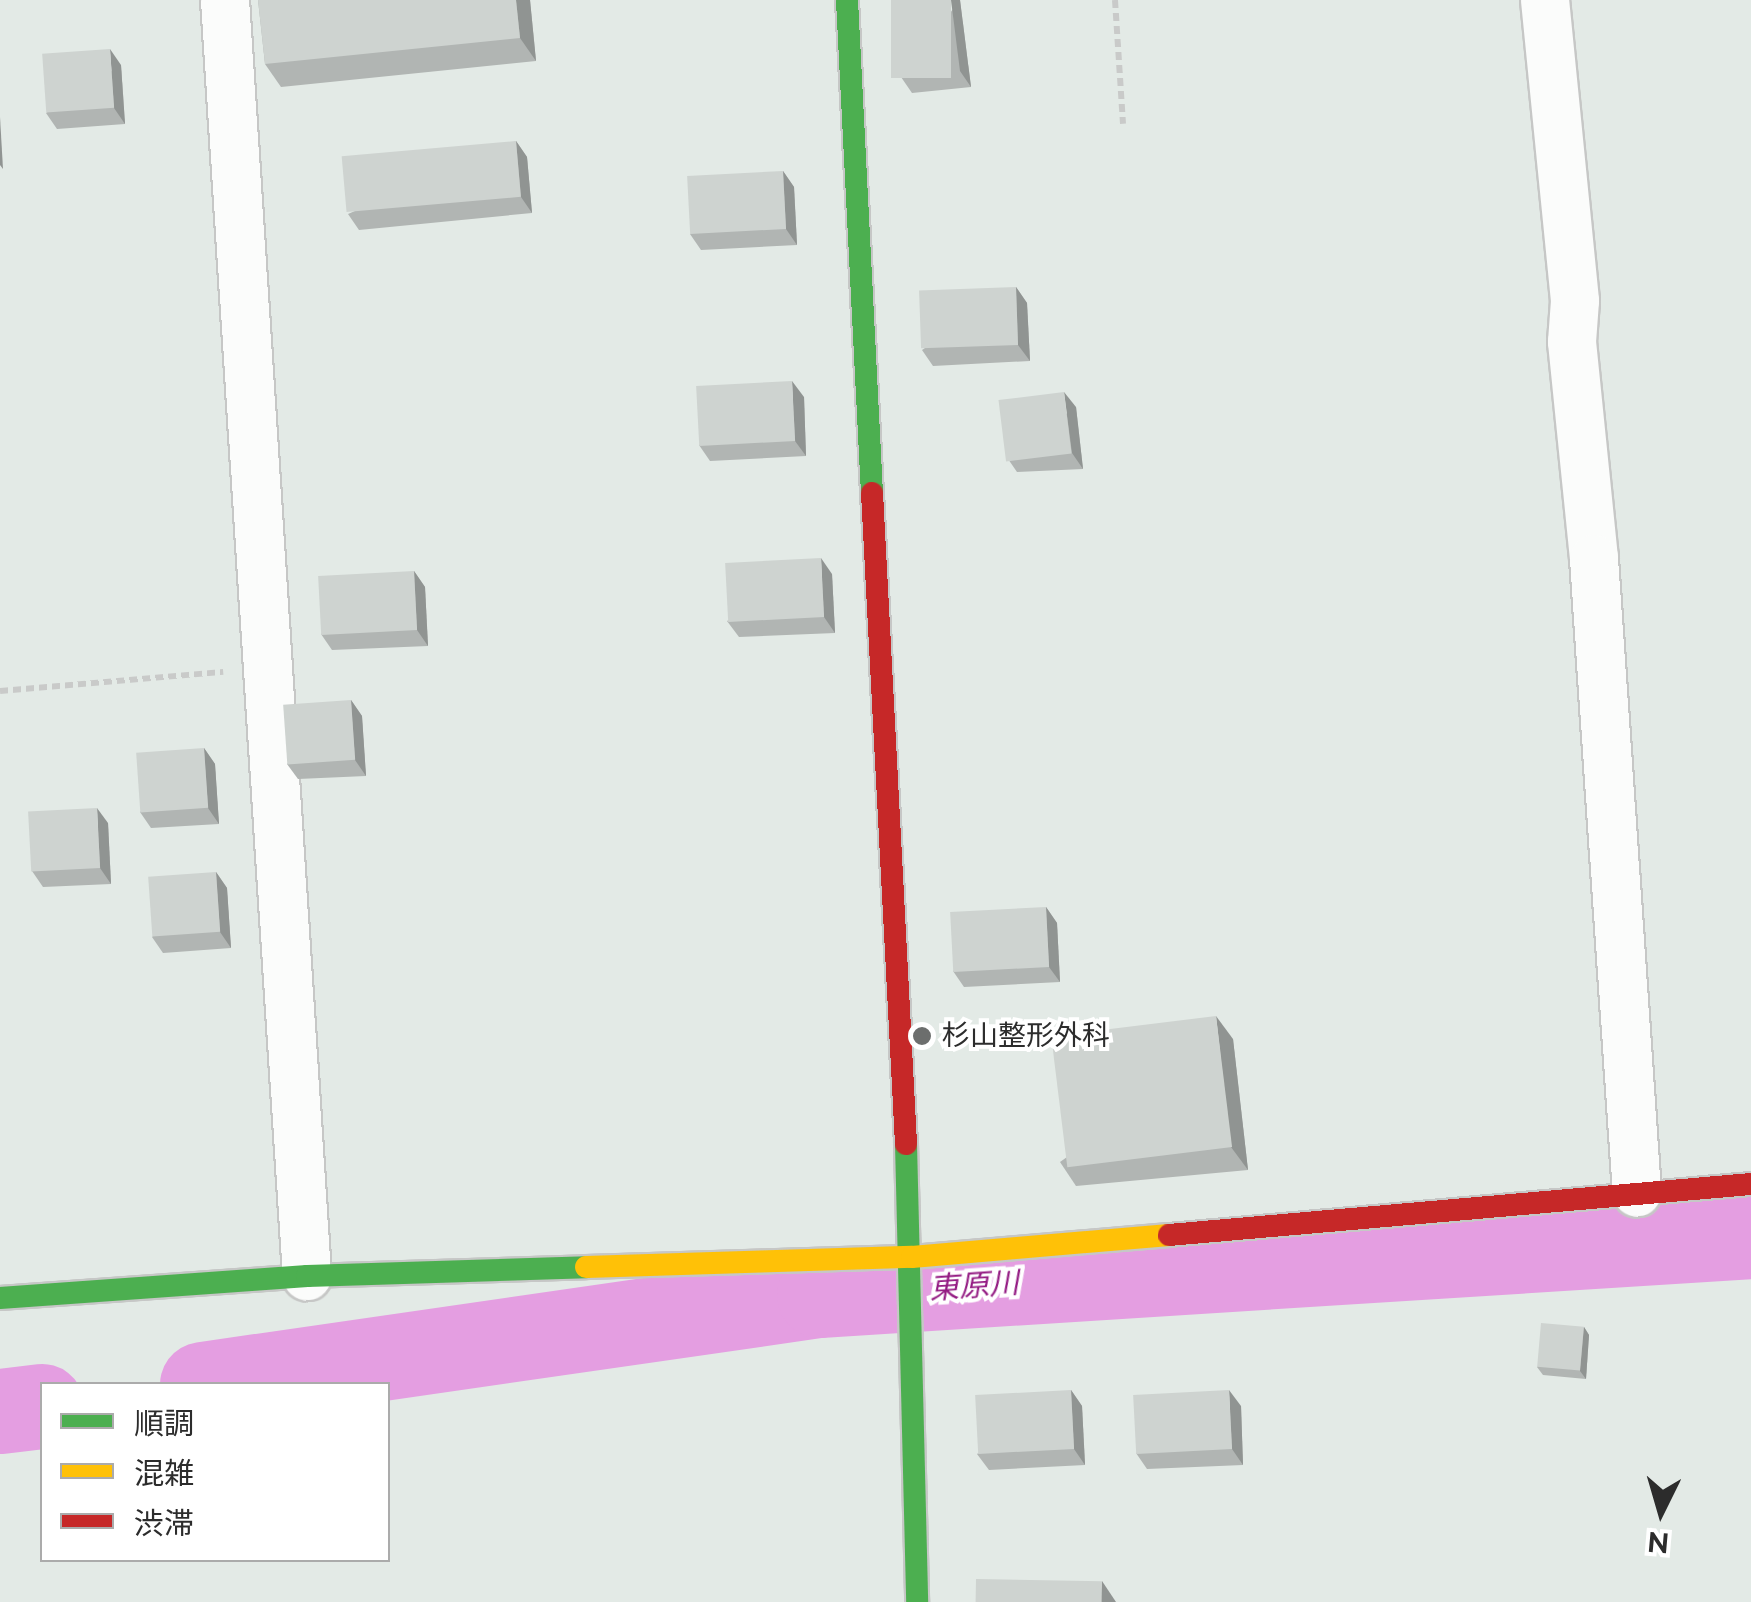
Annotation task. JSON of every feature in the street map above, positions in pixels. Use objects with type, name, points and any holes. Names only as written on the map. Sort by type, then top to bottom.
[{"type":"street","points":[[225,0],[264,668],[307,1276]]},
{"type":"street","points":[[847,0],[912,1257],[917,1602]]},
{"type":"street","points":[[1545,0],[1575,301],[1572,342],[1594,559],[1637,1193]]},
{"type":"street","points":[[0,1298],[307,1276],[912,1257],[1751,1184]]},
{"type":"path","points":[[1115,0],[1123,124]]},
{"type":"path","points":[[0,691],[264,668]]},
{"type":"building","points":[[258,0],[516,0],[520,38],[265,64]]},
{"type":"building","points":[[891,0],[951,0],[951,78],[891,78]]},
{"type":"building","points":[[110,49],[114,108],[46,113],[42,54]]},
{"type":"building","points":[[516,141],[521,197],[347,212],[342,156]]},
{"type":"building","points":[[783,171],[786,229],[690,234],[687,176]]},
{"type":"building","points":[[1016,287],[1018,345],[921,348],[919,290]]},
{"type":"building","points":[[792,381],[795,441],[699,446],[696,386]]},
{"type":"building","points":[[1064,392],[1072,454],[1006,462],[998,400]]},
{"type":"building","points":[[821,558],[824,617],[728,622],[725,563]]},
{"type":"building","points":[[414,571],[417,630],[321,635],[318,576]]},
{"type":"building","points":[[351,700],[355,760],[287,765],[283,705]]},
{"type":"building","points":[[204,748],[208,808],[140,813],[136,753]]},
{"type":"building","points":[[97,808],[100,868],[31,872],[28,812]]},
{"type":"building","points":[[216,872],[220,932],[152,937],[148,877]]},
{"type":"building","points":[[1046,907],[1049,967],[953,972],[950,912]]},
{"type":"building","points":[[1216,1016],[1232,1147],[1067,1167],[1051,1036]]},
{"type":"building","points":[[1541,1323],[1584,1327],[1580,1371],[1537,1367]]},
{"type":"building","points":[[1071,1390],[1074,1449],[978,1454],[975,1395]]},
{"type":"building","points":[[1229,1390],[1232,1449],[1136,1454],[1133,1395]]},
{"type":"building","points":[[976,1579],[1102,1581],[1102,1602],[976,1602]]},
{"type":"waterway","name":"東原川","points":[[216,1382],[819,1295],[1751,1236]]},
{"type":"waterway","name":"東原川","points":[[0,1411],[40,1406]]},
{"type":"traffic: fast","points":[[847,0],[872,493]]},
{"type":"traffic: fast","points":[[906,1144],[917,1602]]},
{"type":"traffic: fast","points":[[0,1298],[307,1276],[586,1267]]},
{"type":"traffic: slow","points":[[586,1267],[912,1257],[1169,1235]]},
{"type":"traffic: jam","points":[[872,493],[906,1144]]},
{"type":"traffic: jam","points":[[1169,1235],[1751,1184]]},
{"type":"place","name":"杉山整形外科","points":[[922,1036]]}]
